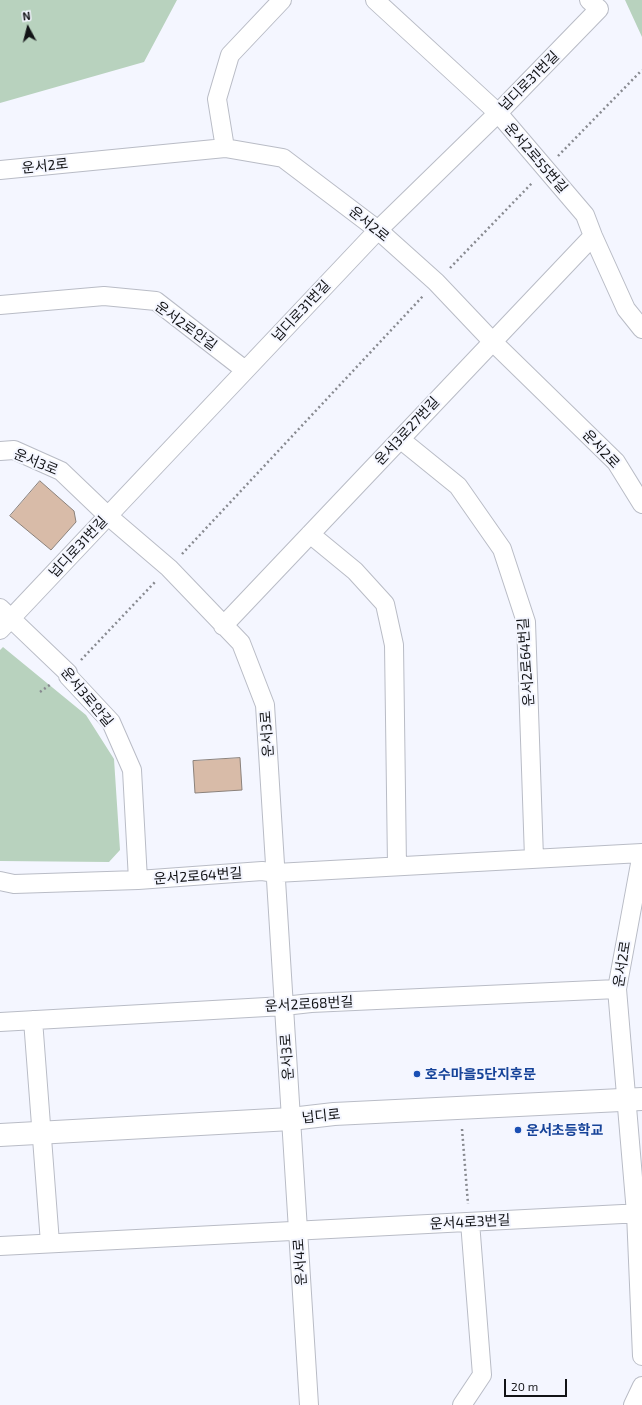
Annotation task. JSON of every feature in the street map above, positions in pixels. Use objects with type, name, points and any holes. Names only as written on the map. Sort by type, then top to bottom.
[{"type":"street","points":[[225,148],[217,99],[230,55],[282,0]]},
{"type":"street","name":"운서2로55번길","points":[[375,0],[498,113],[585,215],[592,236],[626,309],[642,328]]},
{"type":"street","name":"넙디로31번길","points":[[4,619],[107,515],[378,230],[498,113],[599,9],[589,0]]},
{"type":"street","name":"운서2로","points":[[0,170],[225,148],[283,158],[378,230],[436,282],[492,341],[616,462],[642,504]]},
{"type":"street","name":"운서3로27번길","points":[[223,626],[592,236]]},
{"type":"street","name":"운서2로안길","points":[[0,305],[104,296],[156,301],[245,370]]},
{"type":"street","name":"운서2로64번길","points":[[400,438],[458,486],[502,549],[526,622],[534,858]]},
{"type":"street","name":"운서3로","points":[[0,451],[14,450],[61,471],[107,515],[169,568],[223,626],[241,643],[265,705],[291,1119]]},
{"type":"street","points":[[310,534],[355,571],[385,604],[394,645],[397,866]]},
{"type":"street","name":"운서3로안길","points":[[4,619],[68,673],[68,676],[111,722],[132,770],[138,880]]},
{"type":"street","name":"운서2로","points":[[642,853],[617,989],[634,1099],[639,1213],[642,1356]]},
{"type":"street","name":"운서2로64번길","points":[[0,881],[14,884],[138,880],[262,871],[276,873],[642,853]]},
{"type":"street","name":"운서2로68번길","points":[[0,1022],[284,1006],[311,1003],[617,989]]},
{"type":"street","points":[[33,1020],[50,1243]]},
{"type":"street","name":"넙디로","points":[[0,1135],[291,1119],[334,1114],[461,1109],[634,1099]]},
{"type":"street","name":"운서4로","points":[[291,1119],[309,1405]]},
{"type":"street","name":"운서4로3번길","points":[[0,1246],[639,1213]]},
{"type":"street","points":[[462,1405],[482,1375],[470,1222]]},
{"type":"street","points":[[633,1405],[642,1386]]},
{"type":"path","points":[[40,692],[68,673],[169,568],[436,282],[642,70]]},
{"type":"path","points":[[461,1109],[470,1222]]},
{"type":"green space","points":[[0,0],[177,0],[144,62],[0,103]]},
{"type":"green space","points":[[625,0],[642,0],[642,37]]},
{"type":"green space","points":[[3,647],[86,715],[114,759],[120,850],[109,862],[0,861],[0,650]]},
{"type":"building","points":[[40,481],[74,511],[76,522],[51,550],[10,516]]},
{"type":"building","points":[[240,758],[242,790],[195,793],[193,761]]},
{"type":"place","name":"호수마을5단지후문","points":[[417,1074]]},
{"type":"place","name":"운서초등학교","points":[[518,1130]]}]
